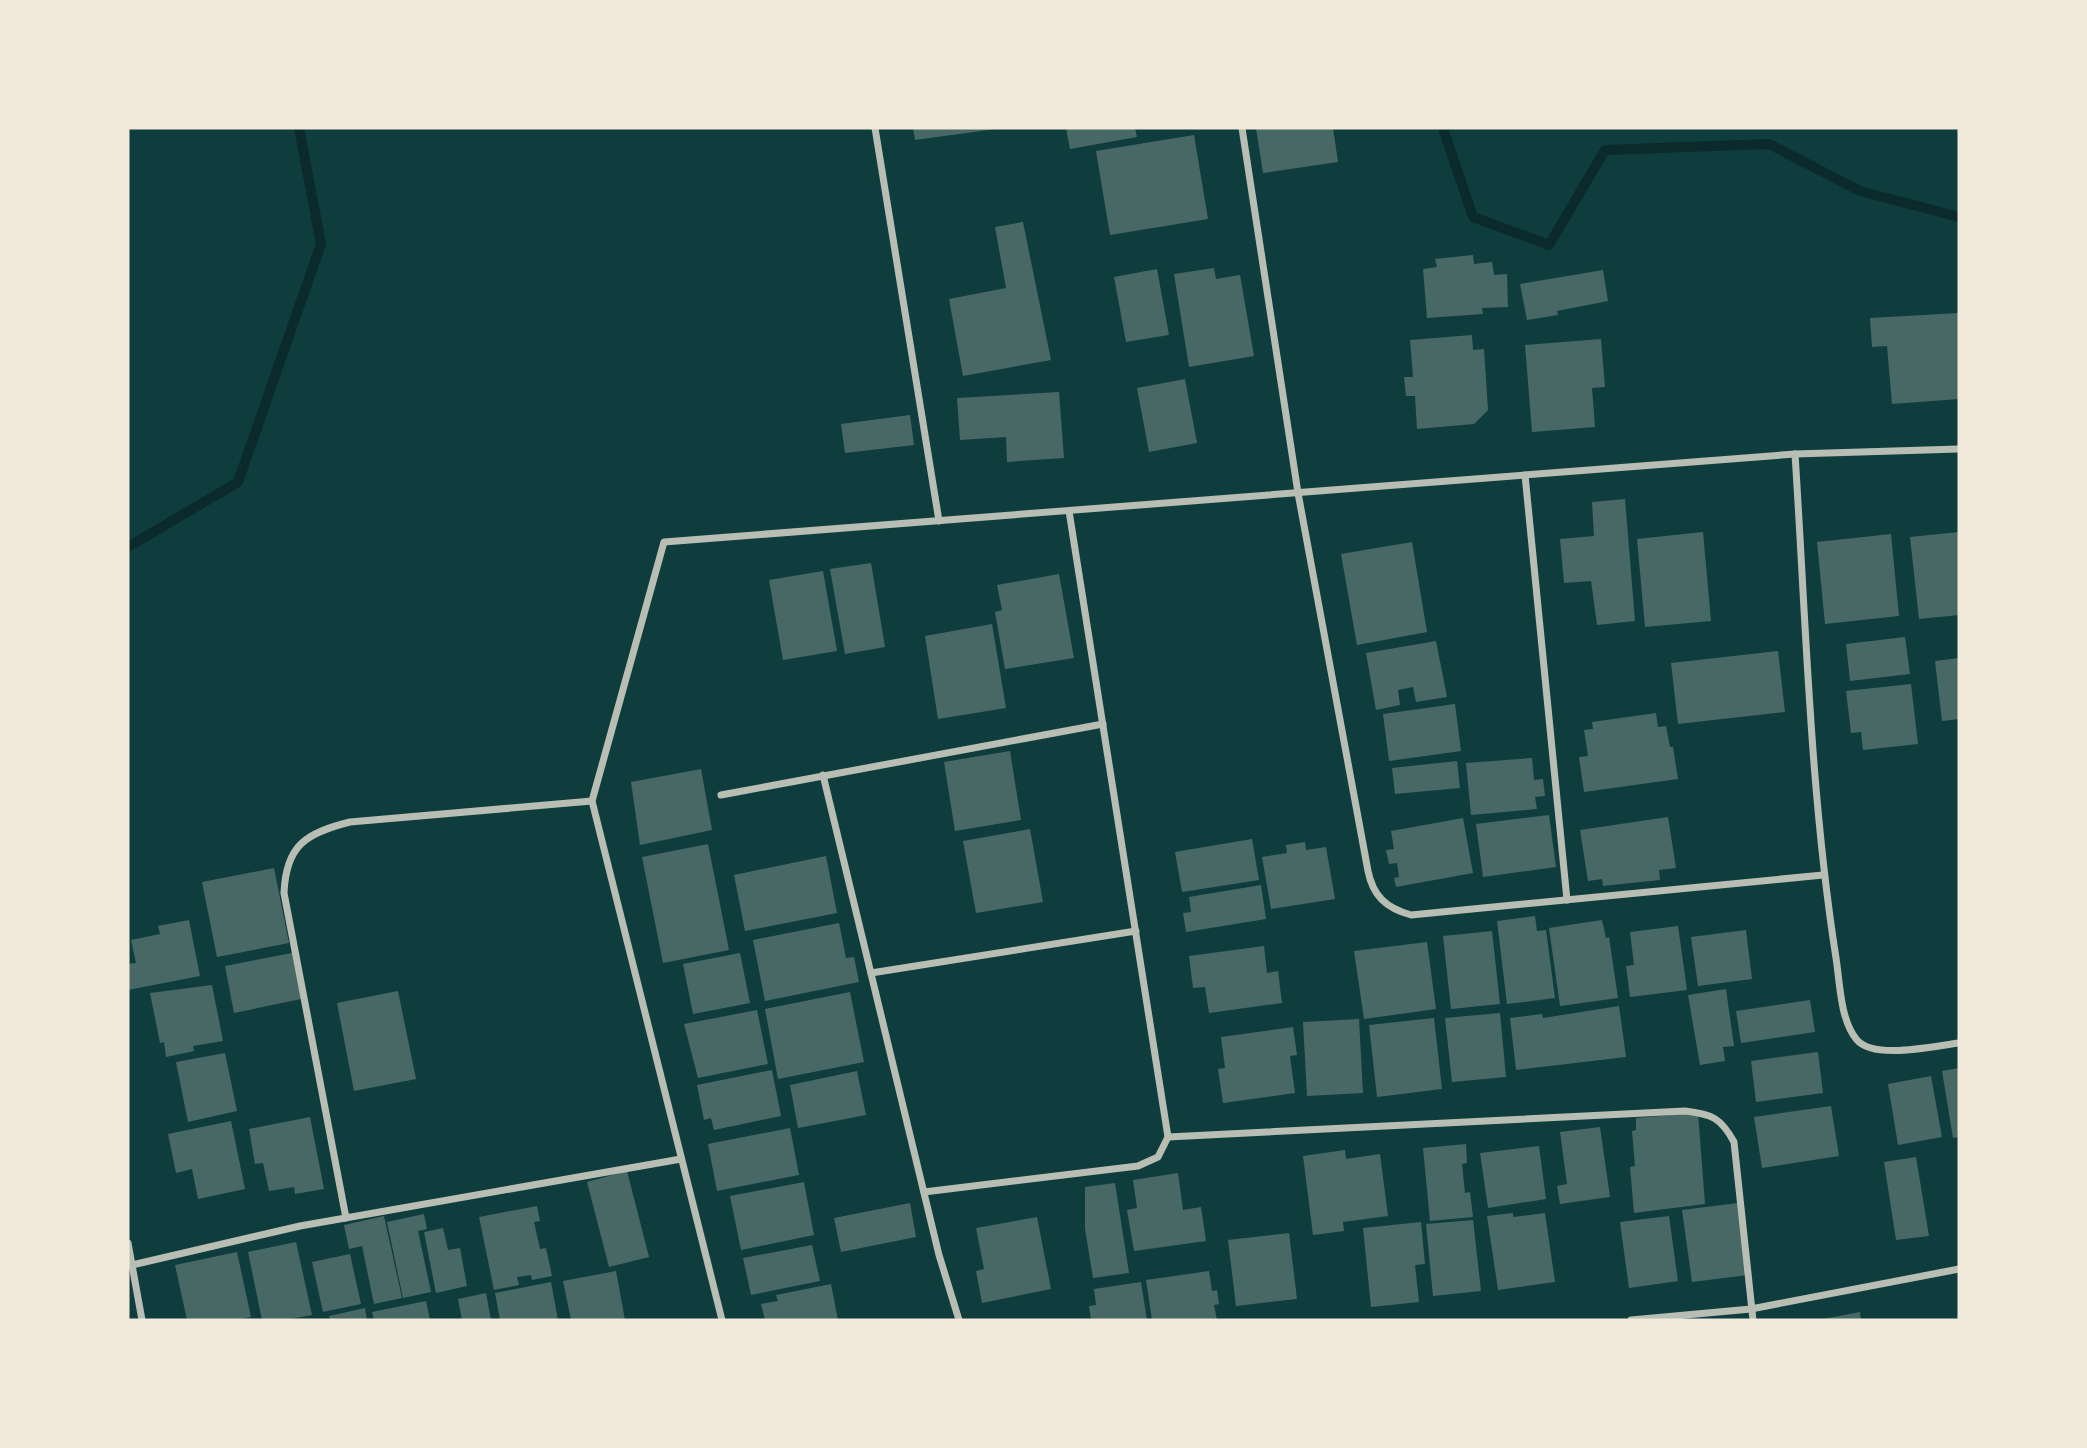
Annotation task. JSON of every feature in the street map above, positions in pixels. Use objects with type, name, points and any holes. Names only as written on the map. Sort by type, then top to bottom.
[{"type":"street","points":[[875,128],[939,520]]},
{"type":"street","points":[[1242,128],[1298,493],[1368,871],[1376,893],[1394,910],[1411,915],[1823,875]]},
{"type":"street","points":[[722,1320],[592,801],[664,542],[1796,454],[1959,449]]},
{"type":"street","points":[[1796,454],[1823,875],[1845,1013],[1855,1039],[1868,1049],[1882,1051],[1959,1044]]},
{"type":"street","points":[[1525,475],[1567,900]]},
{"type":"street","points":[[924,1192],[1138,1166],[1158,1157],[1168,1137],[1069,511]]},
{"type":"street","points":[[721,795],[1103,724]]},
{"type":"street","points":[[823,775],[924,1192],[959,1320]]},
{"type":"street","points":[[346,1219],[284,893],[285,867],[296,847],[319,829],[350,822],[592,801]]},
{"type":"street","points":[[871,973],[1136,931]]},
{"type":"street","points":[[1168,1137],[1657,1112],[1703,1113],[1725,1125],[1734,1142],[1753,1320]]},
{"type":"street","points":[[132,1265],[346,1219],[681,1159]]},
{"type":"street","points":[[128,1243],[142,1320]]},
{"type":"street","points":[[1631,1320],[1751,1309],[1959,1269]]},
{"type":"building","points":[[913,128],[996,128],[996,129],[915,140]]},
{"type":"building","points":[[1066,128],[1135,128],[1137,137],[1070,149]]},
{"type":"building","points":[[1256,128],[1333,128],[1338,162],[1263,173]]},
{"type":"building","points":[[1194,135],[1208,219],[1110,235],[1096,151]]},
{"type":"building","points":[[1023,222],[1051,360],[963,376],[949,299],[1006,288],[995,227]]},
{"type":"building","points":[[1473,255],[1474,264],[1492,262],[1494,275],[1507,274],[1508,307],[1482,308],[1483,314],[1427,318],[1423,269],[1437,267],[1435,259]]},
{"type":"building","points":[[1214,268],[1216,279],[1240,275],[1254,356],[1189,367],[1174,274]]},
{"type":"building","points":[[1157,269],[1169,335],[1126,342],[1114,277]]},
{"type":"building","points":[[1603,270],[1608,301],[1557,311],[1558,315],[1527,320],[1520,284]]},
{"type":"building","points":[[1959,313],[1959,399],[1892,404],[1887,346],[1872,347],[1870,318]]},
{"type":"building","points":[[1472,335],[1473,350],[1484,349],[1488,410],[1474,424],[1417,429],[1415,396],[1406,396],[1404,377],[1413,377],[1410,340]]},
{"type":"building","points":[[1601,339],[1605,387],[1592,388],[1595,427],[1532,432],[1525,345]]},
{"type":"building","points":[[1185,379],[1197,443],[1149,452],[1137,388]]},
{"type":"building","points":[[1059,392],[1064,458],[1007,462],[1006,437],[960,440],[957,398]]},
{"type":"building","points":[[910,415],[914,445],[845,453],[841,424]]},
{"type":"building","points":[[1625,499],[1635,621],[1597,625],[1591,581],[1564,583],[1560,539],[1594,536],[1592,502]]},
{"type":"building","points":[[1703,532],[1711,621],[1645,627],[1637,539]]},
{"type":"building","points":[[1959,532],[1959,615],[1919,619],[1910,537]]},
{"type":"building","points":[[1891,534],[1899,616],[1825,624],[1817,542]]},
{"type":"building","points":[[1412,542],[1427,632],[1357,645],[1341,554]]},
{"type":"building","points":[[871,563],[885,647],[845,654],[830,569]]},
{"type":"building","points":[[823,571],[837,651],[783,660],[769,580]]},
{"type":"building","points":[[1059,574],[1074,658],[1005,669],[995,612],[1002,610],[997,585]]},
{"type":"building","points":[[992,624],[1006,708],[938,719],[925,636]]},
{"type":"building","points":[[1905,637],[1910,674],[1850,681],[1846,644]]},
{"type":"building","points":[[1436,641],[1447,697],[1416,702],[1413,687],[1398,690],[1400,705],[1376,710],[1366,653]]},
{"type":"building","points":[[1778,651],[1785,712],[1678,724],[1671,663]]},
{"type":"building","points":[[1959,658],[1959,719],[1942,721],[1935,661]]},
{"type":"building","points":[[1911,684],[1918,744],[1863,750],[1861,732],[1851,733],[1846,691]]},
{"type":"building","points":[[1455,704],[1461,751],[1389,761],[1383,714]]},
{"type":"building","points":[[1656,713],[1658,727],[1666,726],[1670,747],[1673,747],[1678,779],[1584,792],[1579,757],[1588,756],[1584,730],[1593,729],[1592,722]]},
{"type":"building","points":[[1010,751],[1021,820],[955,831],[944,762]]},
{"type":"building","points":[[1532,758],[1534,780],[1543,779],[1545,796],[1535,797],[1537,809],[1471,815],[1466,763]]},
{"type":"building","points":[[1457,761],[1460,788],[1395,794],[1392,768]]},
{"type":"building","points":[[701,769],[712,830],[640,845],[631,782]]},
{"type":"building","points":[[1549,815],[1556,867],[1483,877],[1476,824]]},
{"type":"building","points":[[1668,817],[1676,868],[1659,870],[1660,880],[1603,886],[1602,879],[1588,881],[1580,830]]},
{"type":"building","points":[[1463,818],[1473,873],[1396,887],[1394,878],[1399,877],[1397,863],[1389,864],[1386,850],[1394,849],[1391,831]]},
{"type":"building","points":[[1030,829],[1043,902],[976,913],[963,841]]},
{"type":"building","points":[[1252,839],[1259,880],[1182,892],[1175,852]]},
{"type":"building","points":[[1305,842],[1306,850],[1326,847],[1335,899],[1271,909],[1262,857],[1287,853],[1286,845]]},
{"type":"building","points":[[708,844],[729,950],[663,963],[642,857]]},
{"type":"building","points":[[826,856],[837,913],[745,931],[734,875]]},
{"type":"building","points":[[274,868],[289,943],[217,957],[202,882]]},
{"type":"building","points":[[1261,885],[1266,919],[1186,932],[1183,913],[1191,912],[1189,897]]},
{"type":"building","points":[[1535,916],[1537,931],[1546,930],[1555,998],[1507,1004],[1497,921]]},
{"type":"building","points":[[189,920],[200,976],[128,990],[128,964],[136,963],[131,940],[160,934],[158,926]]},
{"type":"building","points":[[1602,920],[1606,938],[1609,937],[1618,998],[1560,1006],[1549,928]]},
{"type":"building","points":[[839,923],[846,958],[854,957],[859,982],[765,1001],[753,940]]},
{"type":"building","points":[[1678,926],[1687,990],[1630,997],[1626,966],[1634,965],[1630,932]]},
{"type":"building","points":[[1746,930],[1752,979],[1698,986],[1691,937]]},
{"type":"building","points":[[1492,931],[1500,1004],[1451,1009],[1443,936]]},
{"type":"building","points":[[1427,942],[1436,1009],[1364,1019],[1354,951]]},
{"type":"building","points":[[1264,946],[1267,973],[1278,971],[1282,1003],[1209,1013],[1205,987],[1193,988],[1189,956]]},
{"type":"building","points":[[292,953],[301,999],[234,1013],[225,966]]},
{"type":"building","points":[[740,953],[750,1003],[693,1014],[683,964]]},
{"type":"building","points":[[212,985],[223,1041],[193,1046],[194,1051],[166,1057],[164,1042],[160,1043],[150,993]]},
{"type":"building","points":[[1726,989],[1734,1046],[1723,1047],[1725,1061],[1700,1065],[1688,995]]},
{"type":"building","points":[[398,991],[416,1079],[354,1091],[337,1003]]},
{"type":"building","points":[[850,992],[864,1062],[778,1079],[765,1009]]},
{"type":"building","points":[[1810,1000],[1815,1032],[1741,1043],[1736,1011]]},
{"type":"building","points":[[1619,1006],[1626,1057],[1516,1070],[1510,1018],[1542,1014],[1543,1018]]},
{"type":"building","points":[[757,1010],[768,1064],[698,1078],[684,1024]]},
{"type":"building","points":[[1500,1013],[1506,1077],[1452,1082],[1445,1018]]},
{"type":"building","points":[[1434,1018],[1442,1089],[1377,1097],[1369,1025]]},
{"type":"building","points":[[1359,1019],[1363,1093],[1307,1096],[1303,1022]]},
{"type":"building","points":[[1293,1027],[1297,1055],[1290,1056],[1295,1093],[1223,1103],[1218,1069],[1225,1068],[1221,1037]]},
{"type":"building","points":[[1818,1052],[1823,1093],[1756,1102],[1751,1061]]},
{"type":"building","points":[[225,1053],[237,1111],[188,1122],[176,1062]]},
{"type":"building","points":[[1959,1068],[1959,1137],[1953,1138],[1942,1071]]},
{"type":"building","points":[[772,1070],[781,1116],[714,1130],[711,1118],[704,1120],[697,1085]]},
{"type":"building","points":[[857,1071],[866,1115],[798,1128],[790,1085]]},
{"type":"building","points":[[1931,1076],[1942,1137],[1898,1145],[1888,1084]]},
{"type":"building","points":[[1831,1106],[1839,1156],[1762,1168],[1754,1117]]},
{"type":"building","points":[[1698,1113],[1705,1204],[1634,1213],[1630,1167],[1635,1166],[1632,1131],[1636,1130],[1636,1118]]},
{"type":"building","points":[[310,1117],[324,1189],[295,1194],[294,1187],[269,1191],[263,1163],[255,1164],[249,1129]]},
{"type":"building","points":[[231,1121],[245,1189],[198,1199],[192,1169],[176,1173],[168,1134]]},
{"type":"building","points":[[1600,1127],[1610,1197],[1560,1204],[1557,1186],[1567,1184],[1560,1132]]},
{"type":"building","points":[[790,1128],[799,1175],[717,1191],[708,1144]]},
{"type":"building","points":[[1466,1144],[1467,1163],[1462,1164],[1465,1193],[1470,1192],[1473,1217],[1430,1221],[1423,1148]]},
{"type":"building","points":[[1539,1146],[1546,1199],[1488,1208],[1480,1153]]},
{"type":"building","points":[[1345,1150],[1346,1159],[1380,1154],[1388,1216],[1343,1222],[1344,1231],[1313,1235],[1303,1156]]},
{"type":"building","points":[[1916,1157],[1929,1236],[1896,1240],[1884,1162]]},
{"type":"building","points":[[627,1171],[649,1257],[609,1267],[587,1182]]},
{"type":"building","points":[[1178,1173],[1183,1210],[1201,1207],[1206,1241],[1134,1251],[1127,1210],[1137,1208],[1133,1180]]},
{"type":"building","points":[[804,1182],[814,1235],[741,1250],[730,1196]]},
{"type":"building","points":[[1115,1183],[1129,1273],[1093,1278],[1085,1229],[1085,1187]]},
{"type":"building","points":[[910,1203],[916,1237],[841,1252],[834,1218]]},
{"type":"building","points":[[1738,1203],[1748,1275],[1692,1282],[1682,1210]]},
{"type":"building","points":[[537,1206],[540,1221],[534,1222],[540,1249],[546,1248],[552,1276],[532,1280],[531,1275],[517,1277],[519,1285],[494,1290],[479,1217]]},
{"type":"building","points":[[1513,1213],[1513,1217],[1545,1213],[1555,1282],[1498,1290],[1487,1216]]},
{"type":"building","points":[[424,1214],[427,1229],[418,1231],[431,1292],[403,1298],[387,1222]]},
{"type":"building","points":[[384,1216],[402,1298],[374,1304],[362,1246],[349,1249],[344,1225]]},
{"type":"building","points":[[1669,1216],[1678,1281],[1629,1288],[1620,1222]]},
{"type":"building","points":[[1037,1217],[1051,1289],[982,1303],[976,1271],[984,1269],[976,1228]]},
{"type":"building","points":[[1473,1220],[1481,1291],[1433,1296],[1426,1224]]},
{"type":"building","points":[[1421,1222],[1425,1264],[1415,1265],[1419,1302],[1371,1307],[1363,1228]]},
{"type":"building","points":[[443,1228],[448,1250],[460,1248],[467,1286],[436,1293],[424,1232]]},
{"type":"building","points":[[1289,1233],[1297,1299],[1236,1306],[1228,1240]]},
{"type":"building","points":[[296,1242],[312,1315],[285,1320],[262,1320],[248,1252]]},
{"type":"building","points":[[812,1245],[820,1281],[751,1295],[743,1258]]},
{"type":"building","points":[[237,1252],[251,1317],[235,1320],[187,1320],[175,1265]]},
{"type":"building","points":[[350,1254],[361,1304],[323,1312],[312,1262]]},
{"type":"building","points":[[616,1271],[625,1320],[571,1320],[563,1281]]},
{"type":"building","points":[[1209,1271],[1212,1291],[1217,1290],[1219,1304],[1214,1305],[1217,1320],[1152,1320],[1146,1280]]},
{"type":"building","points":[[551,1282],[558,1320],[500,1320],[495,1293]]},
{"type":"building","points":[[1141,1282],[1147,1320],[1091,1320],[1089,1306],[1096,1305],[1094,1289]]},
{"type":"building","points":[[831,1284],[838,1320],[765,1320],[761,1304],[778,1301],[776,1295]]},
{"type":"building","points":[[486,1293],[491,1320],[462,1320],[458,1299]]},
{"type":"building","points":[[426,1301],[430,1320],[374,1320],[372,1312]]},
{"type":"building","points":[[365,1308],[367,1320],[330,1320],[329,1316]]},
{"type":"building","points":[[1860,1312],[1861,1320],[1823,1319]]},
{"type":"waterway","points":[[128,547],[238,482],[321,244],[299,128]]},
{"type":"waterway","points":[[1443,128],[1473,217],[1549,245],[1605,150],[1769,144],[1860,191],[1959,217]]}]
